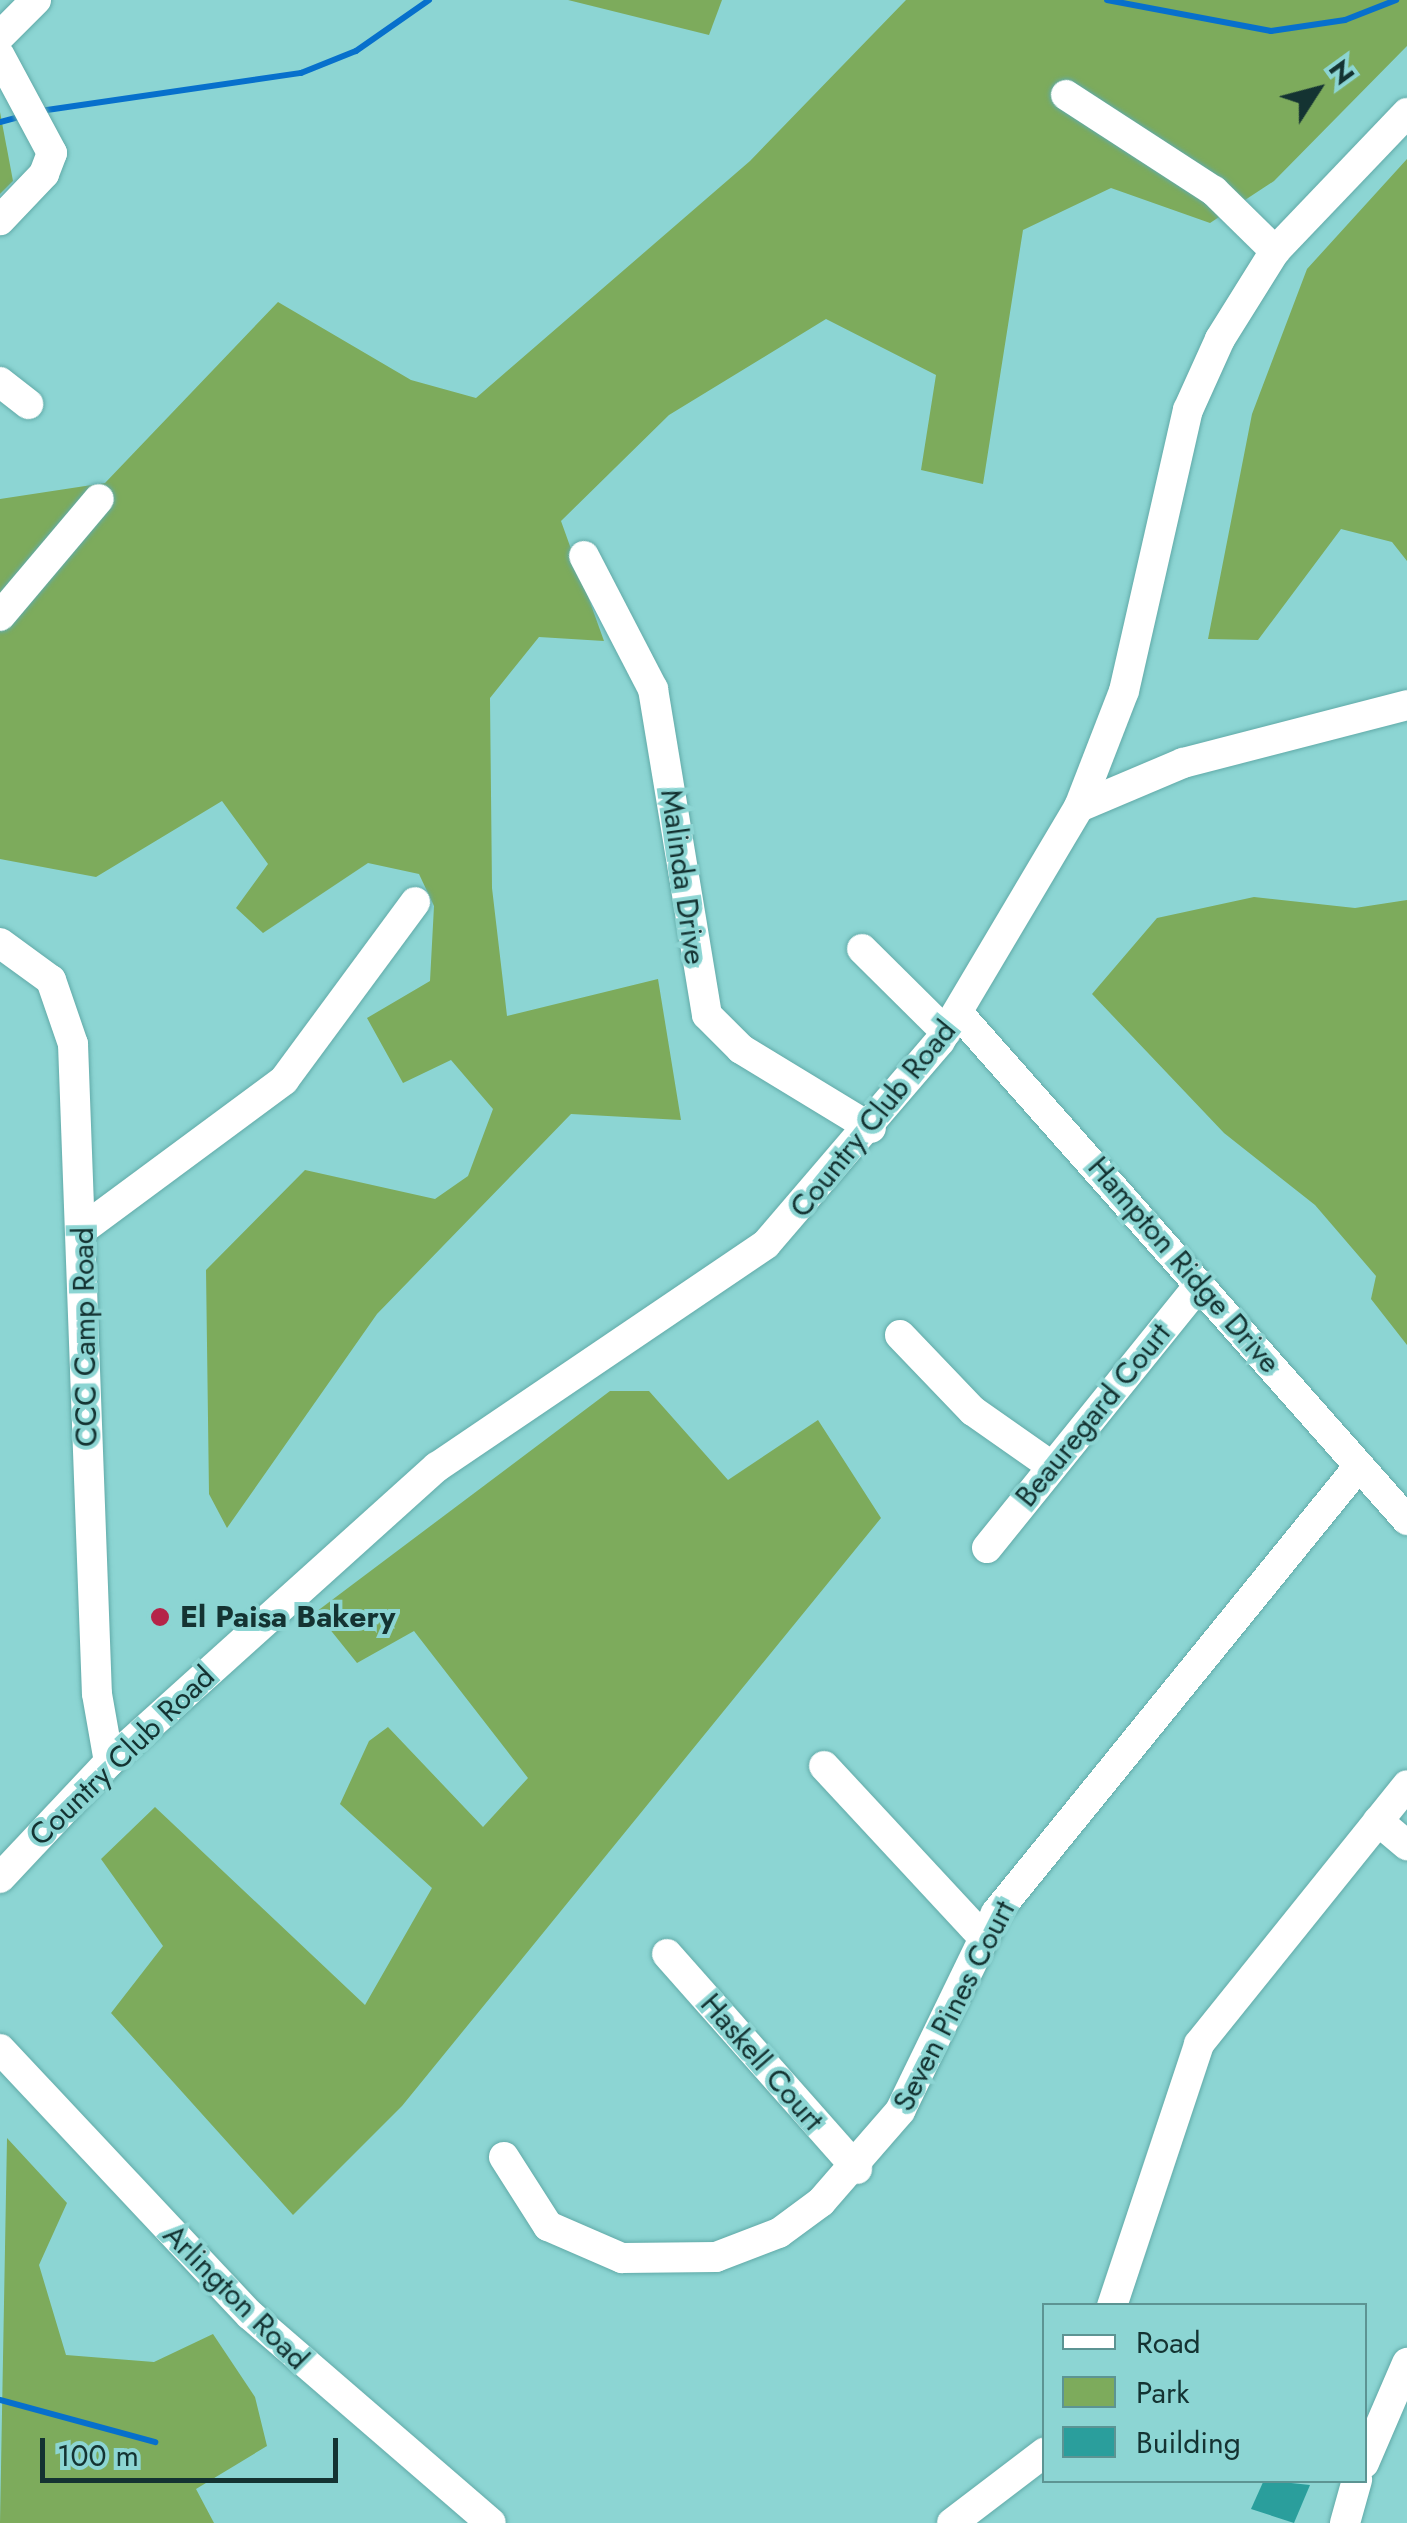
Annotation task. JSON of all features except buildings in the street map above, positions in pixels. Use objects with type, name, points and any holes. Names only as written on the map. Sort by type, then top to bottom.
[{"type":"street","points":[[0,36],[36,0]]},
{"type":"street","points":[[0,56],[18,99],[36,128],[49,165],[0,220]]},
{"type":"street","points":[[1066,96],[1214,192],[1275,250]]},
{"type":"street","name":"Country Club Road","points":[[0,1878],[110,1762],[437,1466],[766,1244],[871,1128],[953,1023],[1079,807],[1141,634],[1188,410],[1275,250],[1407,112]]},
{"type":"street","points":[[0,382],[28,404]]},
{"type":"street","points":[[0,616],[99,499]]},
{"type":"street","name":"Malinda Drive","points":[[584,556],[653,689],[707,1015],[741,1049],[871,1128]]},
{"type":"street","points":[[1079,807],[1183,763],[1407,705]]},
{"type":"street","points":[[83,1229],[284,1080],[415,902]]},
{"type":"street","name":"CCC Camp Road","points":[[0,943],[45,972],[70,1024],[83,1229],[96,1694],[110,1762]]},
{"type":"street","name":"Hampton Ridge Drive","points":[[862,949],[953,1023],[1200,1284],[1407,1520]]},
{"type":"street","name":"Beauregard Court","points":[[987,1548],[1050,1465],[1200,1284]]},
{"type":"street","points":[[900,1335],[973,1411],[1050,1465]]},
{"type":"street","name":"Seven Pines Court","points":[[504,2158],[548,2226],[595,2251],[652,2262],[748,2247],[858,2169],[900,2111],[983,1937],[1359,1466]]},
{"type":"street","points":[[824,1766],[983,1937]]},
{"type":"street","points":[[1113,2303],[1199,2044],[1407,1785]]},
{"type":"street","points":[[1378,1822],[1407,1846]]},
{"type":"street","name":"Haskell Court","points":[[667,1954],[858,2169]]},
{"type":"street","name":"Arlington Road","points":[[0,2049],[250,2315],[492,2523]]},
{"type":"street","points":[[1367,2456],[1407,2364]]},
{"type":"street","points":[[952,2523],[1042,2456]]},
{"type":"street","points":[[1344,2523],[1356,2483]]},
{"type":"green space","points":[[568,0],[722,0],[709,35]]},
{"type":"green space","points":[[906,0],[1407,0],[1407,46],[1274,181],[1210,223],[1111,188],[1023,230],[983,484],[921,470],[936,375],[826,319],[669,415],[561,521],[604,641],[539,637],[490,698],[492,888],[507,1016],[658,979],[681,1120],[571,1114],[377,1314],[227,1528],[209,1494],[206,1270],[305,1170],[435,1199],[468,1176],[493,1109],[451,1060],[403,1083],[367,1018],[430,981],[434,906],[419,874],[368,863],[263,933],[236,908],[268,864],[222,801],[96,877],[0,859],[0,499],[105,483],[278,302],[411,380],[476,398],[750,161]]},
{"type":"green space","points":[[0,112],[13,181],[0,194]]},
{"type":"green space","points":[[1407,159],[1407,561],[1392,542],[1341,529],[1258,640],[1208,639],[1252,414],[1307,269]]},
{"type":"green space","points":[[1254,897],[1355,908],[1407,900],[1407,1345],[1371,1299],[1376,1276],[1315,1205],[1224,1133],[1092,994],[1157,918]]},
{"type":"green space","points":[[610,1391],[649,1391],[728,1480],[818,1420],[881,1518],[402,2106],[293,2215],[111,2013],[163,1946],[101,1859],[155,1807],[365,2005],[432,1888],[340,1804],[369,1741],[388,1727],[483,1827],[528,1778],[414,1631],[357,1663],[316,1612]]},
{"type":"green space","points":[[7,2138],[67,2203],[39,2265],[66,2355],[154,2362],[213,2334],[255,2397],[267,2446],[196,2489],[214,2523],[0,2523]]},
{"type":"waterway","points":[[40,111],[301,73],[356,51],[429,0]]},
{"type":"waterway","points":[[1107,0],[1271,31],[1345,20],[1396,0]]},
{"type":"waterway","points":[[0,122],[23,116]]},
{"type":"waterway","points":[[0,2400],[155,2442]]},
{"type":"place","name":"El Paisa Bakery","points":[[160,1617]]}]
